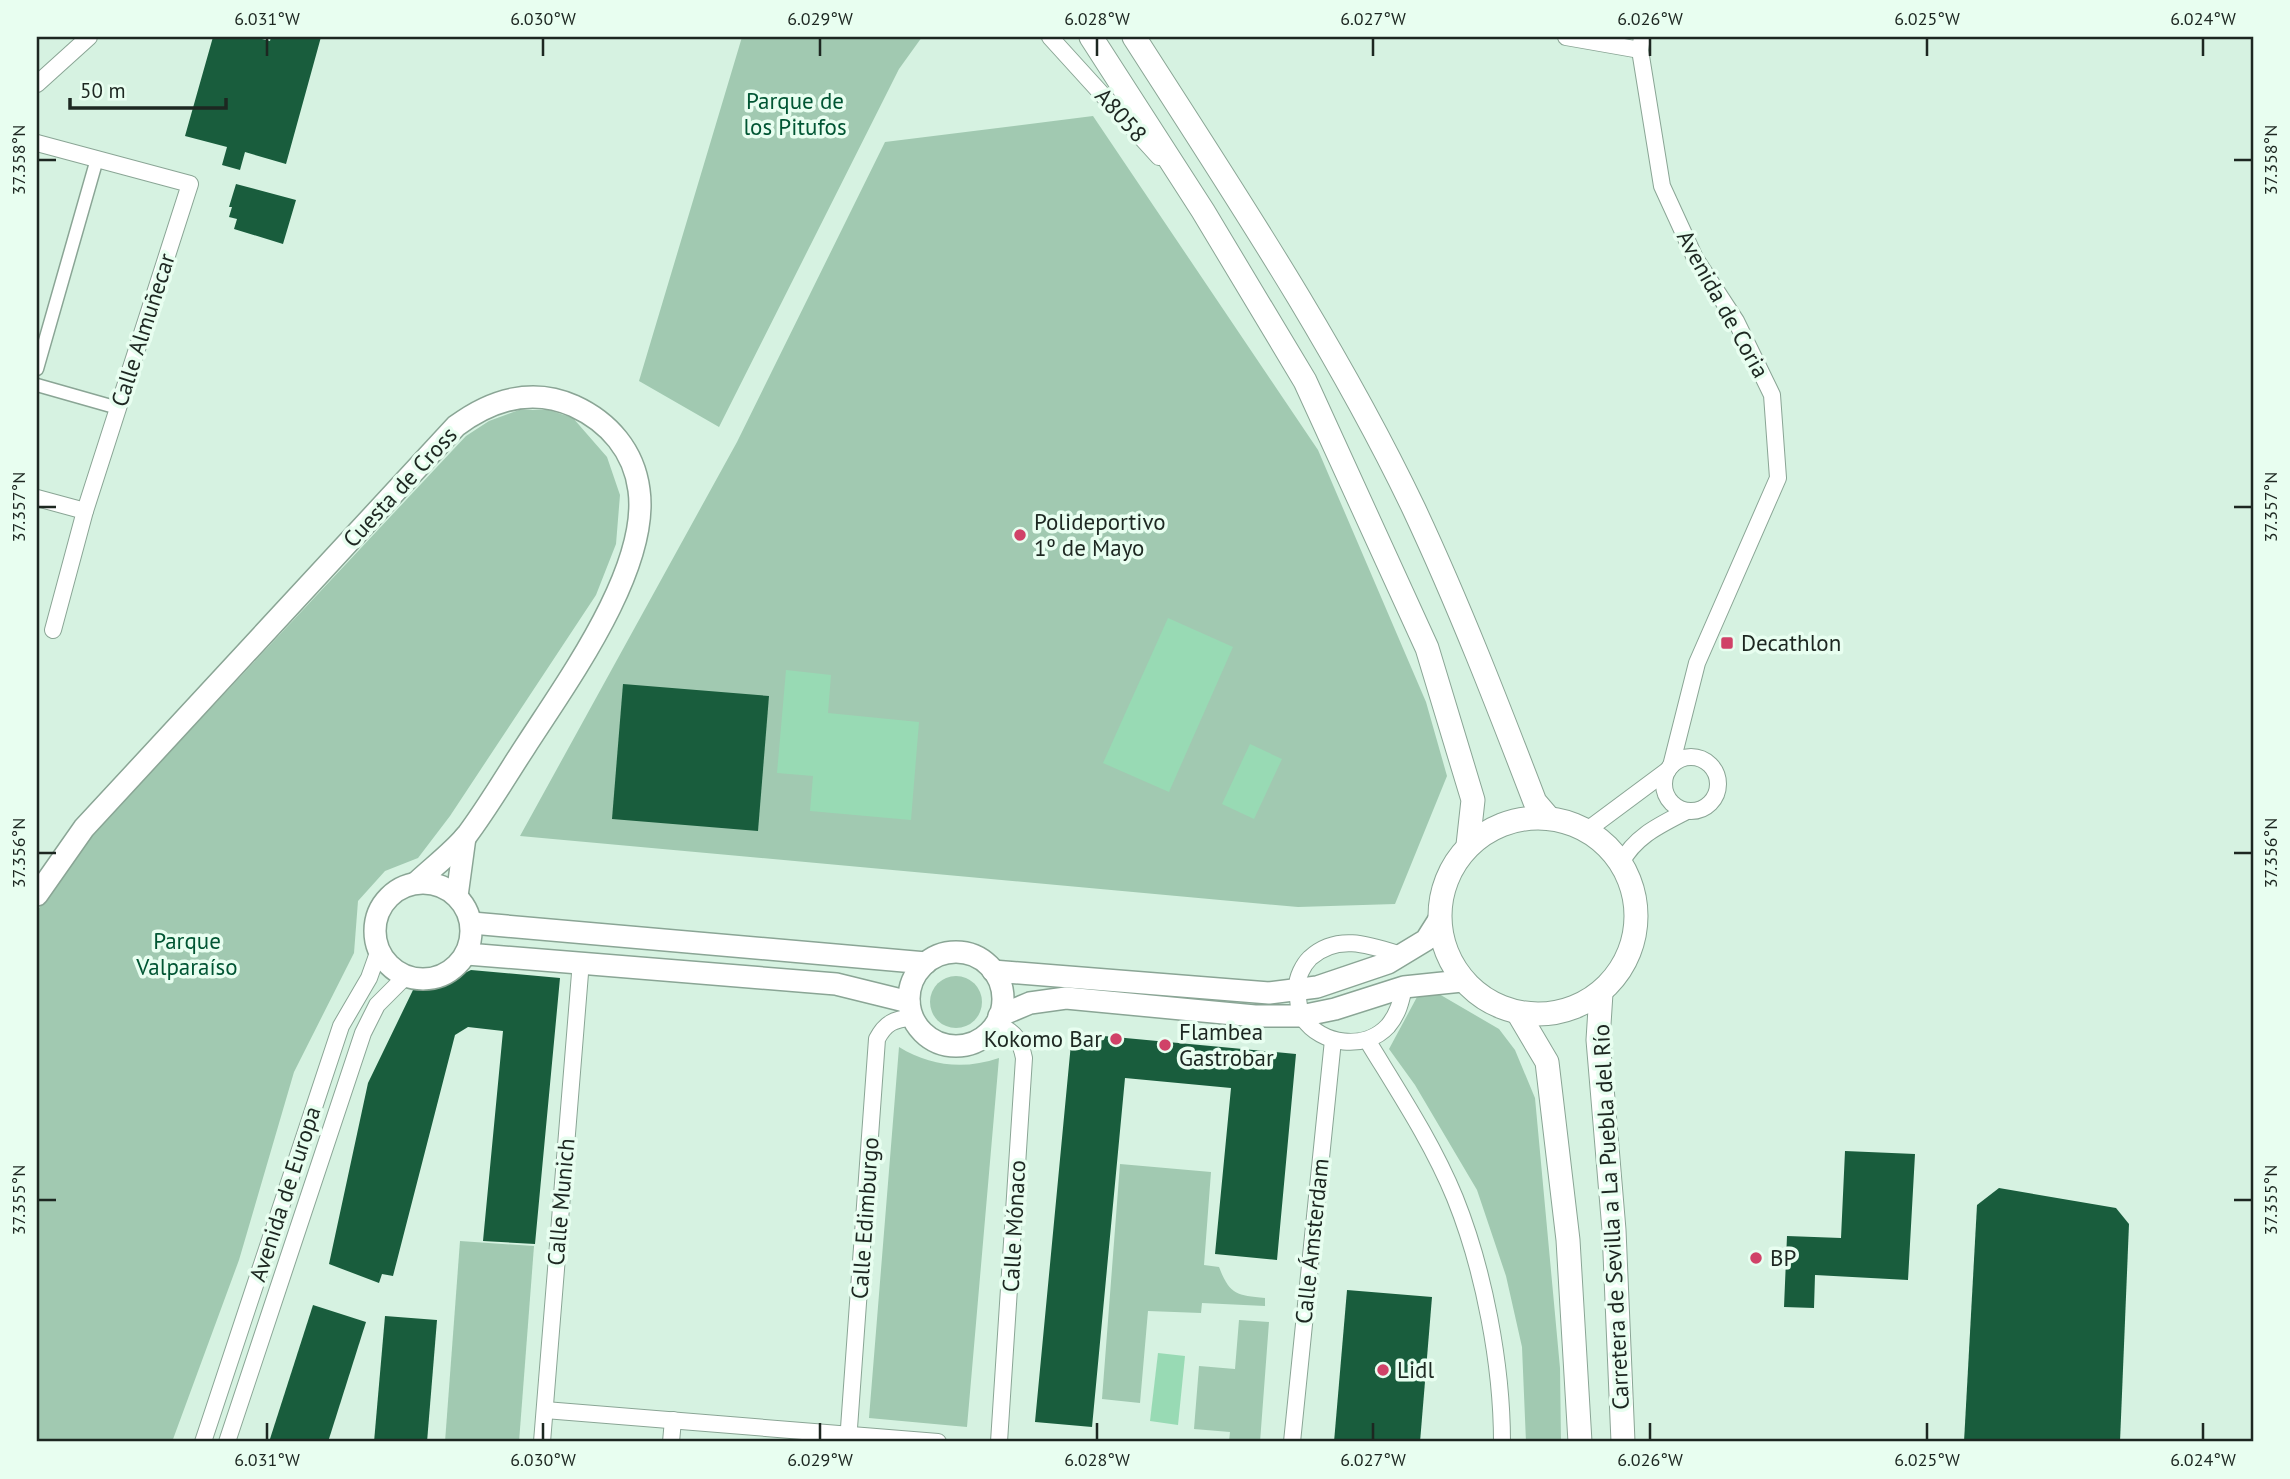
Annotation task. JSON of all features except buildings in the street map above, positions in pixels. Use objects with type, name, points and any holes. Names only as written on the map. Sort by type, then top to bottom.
[{"type":"main road","points":[[1091,37],[1192,194],[1304,381],[1427,648],[1473,800],[1468,845]]},
{"type":"main road","points":[[1134,37],[1338,366],[1413,508],[1478,654],[1535,802],[1547,816]]},
{"type":"main road","points":[[1547,816],[1586,831],[1605,844],[1621,863],[1633,889],[1637,917],[1632,946],[1620,971],[1601,993],[1566,1010],[1547,1015],[1518,1013],[1487,1002],[1462,981],[1445,953],[1438,921],[1442,891],[1454,864],[1468,845],[1495,827],[1519,819],[1547,816]]},
{"type":"main road","name":"Carretera de Sevilla a La Puebla del Río","points":[[1601,993],[1598,1040],[1614,1230],[1623,1442]]},
{"type":"main road","points":[[1518,1013],[1547,1062],[1568,1240],[1580,1442]]},
{"type":"street","points":[[37,84],[89,37]]},
{"type":"street","name":"A8058","points":[[1050,37],[1192,194]]},
{"type":"street","points":[[1566,37],[1641,44]]},
{"type":"street","name":"Avenida de Coria","points":[[1641,44],[1662,186],[1695,258],[1736,321],[1772,395],[1778,478],[1697,663],[1669,768]]},
{"type":"street","name":"Calle Almuñecar","points":[[37,143],[190,184],[85,511],[53,629]]},
{"type":"street","points":[[37,369],[97,159]]},
{"type":"street","points":[[37,385],[118,408]]},
{"type":"street","name":"Cuesta de Cross","points":[[37,895],[84,828],[456,426],[470,415],[501,401],[517,397],[549,398],[591,415],[605,425],[625,448],[640,492],[634,542],[617,591],[599,629],[465,837],[417,883]]},
{"type":"street","points":[[37,498],[85,511]]},
{"type":"street","points":[[1586,831],[1681,759],[1692,757],[1713,768],[1717,779],[1716,795],[1709,804],[1698,810],[1686,811],[1662,824],[1629,847],[1621,863]]},
{"type":"street","points":[[1669,768],[1664,783],[1666,796],[1674,806],[1686,811]]},
{"type":"street","name":"Cuesta de Cross","points":[[457,896],[465,837]]},
{"type":"street","points":[[417,883],[439,885],[457,896],[467,908],[471,939],[467,954],[451,972],[428,980],[405,977],[387,964],[379,950],[374,925],[382,905],[397,889],[417,883]]},
{"type":"street","points":[[993,971],[1269,993],[1317,987],[1388,963],[1426,940],[1438,921]]},
{"type":"street","points":[[471,923],[926,963]]},
{"type":"street","points":[[1401,955],[1371,945],[1329,944],[1306,961],[1298,979],[1301,1016],[1312,1029],[1333,1040],[1367,1040],[1386,1028],[1399,1010],[1404,987]]},
{"type":"street","name":"Avenida de Europa","points":[[202,1442],[337,1039],[369,978],[379,950]]},
{"type":"street","points":[[910,1009],[916,974],[926,963],[939,956],[960,953],[982,960],[993,971],[1002,990],[998,1019]]},
{"type":"street","points":[[467,954],[580,961],[836,984],[910,1009],[930,1038],[957,1046],[983,1037],[998,1019],[1030,1003],[1066,998],[1255,1016],[1301,1016],[1335,1009],[1404,987],[1462,981]]},
{"type":"street","name":"Calle Munich","points":[[542,1442],[580,961]]},
{"type":"street","name":"Avenida de Europa","points":[[227,1442],[363,1033],[377,1005],[405,977]]},
{"type":"street","name":"Calle Edimburgo","points":[[849,1438],[877,1039],[884,1026],[910,1009]]},
{"type":"street","name":"Calle Mónaco","points":[[998,1019],[1013,1031],[1020,1041],[1024,1058],[999,1442]]},
{"type":"street","name":"Calle Ámsterdam","points":[[1292,1442],[1333,1040]]},
{"type":"street","points":[[1367,1040],[1426,1137],[1455,1199],[1486,1307],[1499,1384],[1502,1442]]},
{"type":"street","points":[[545,1410],[849,1438],[938,1442]]},
{"type":"street","points":[[671,1442],[673,1420]]},
{"type":"green space","name":"Parque de los Pitufos","points":[[742,37],[922,37],[899,69],[719,427],[639,381]]},
{"type":"green space","name":"Polideportivo 1º de Mayo","points":[[1093,116],[1318,450],[1426,702],[1447,776],[1395,904],[1298,907],[520,836],[737,442],[885,142]]},
{"type":"green space","name":"Parque Valparaíso","points":[[519,410],[549,410],[573,418],[607,457],[620,495],[616,544],[596,595],[450,816],[418,858],[385,871],[358,901],[354,953],[294,1072],[239,1260],[172,1442],[37,1442],[37,911],[90,837],[466,436],[489,421]]},
{"type":"green space","points":[[956,976],[975,983],[982,1002],[975,1021],[956,1028],[937,1021],[930,1002],[937,983]]},
{"type":"green space","points":[[1439,994],[1499,1029],[1515,1050],[1535,1098],[1560,1368],[1561,1442],[1526,1442],[1522,1347],[1506,1276],[1477,1190],[1415,1085],[1389,1049],[1417,997]]},
{"type":"green space","points":[[899,1047],[923,1058],[948,1064],[973,1064],[999,1058],[967,1427],[869,1418]]},
{"type":"green space","points":[[1120,1164],[1211,1172],[1204,1265],[1219,1267],[1235,1292],[1265,1298],[1265,1306],[1202,1303],[1201,1313],[1148,1311],[1140,1403],[1102,1399]]},
{"type":"green space","points":[[460,1241],[534,1246],[519,1442],[445,1442]]},
{"type":"green space","points":[[1239,1320],[1269,1322],[1260,1442],[1229,1442],[1230,1432],[1194,1429],[1199,1366],[1235,1369]]},
{"type":"shaded area","points":[[1168,618],[1233,647],[1169,792],[1103,763]]},
{"type":"shaded area","points":[[786,670],[831,675],[828,713],[919,722],[911,820],[810,811],[813,776],[777,773]]},
{"type":"shaded area","points":[[1250,744],[1282,759],[1254,819],[1222,804]]},
{"type":"shaded area","points":[[1158,1353],[1185,1356],[1178,1425],[1150,1421]]},
{"type":"place","name":"Polideportivo 1º de Mayo","points":[[1020,535]]},
{"type":"place","name":"Decathlon","points":[[1727,643]]},
{"type":"place","name":"Kokomo Bar","points":[[1116,1039]]},
{"type":"place","name":"Flambea Gastrobar","points":[[1165,1045]]},
{"type":"place","name":"BP","points":[[1756,1258]]},
{"type":"place","name":"Lidl","points":[[1383,1370]]}]
